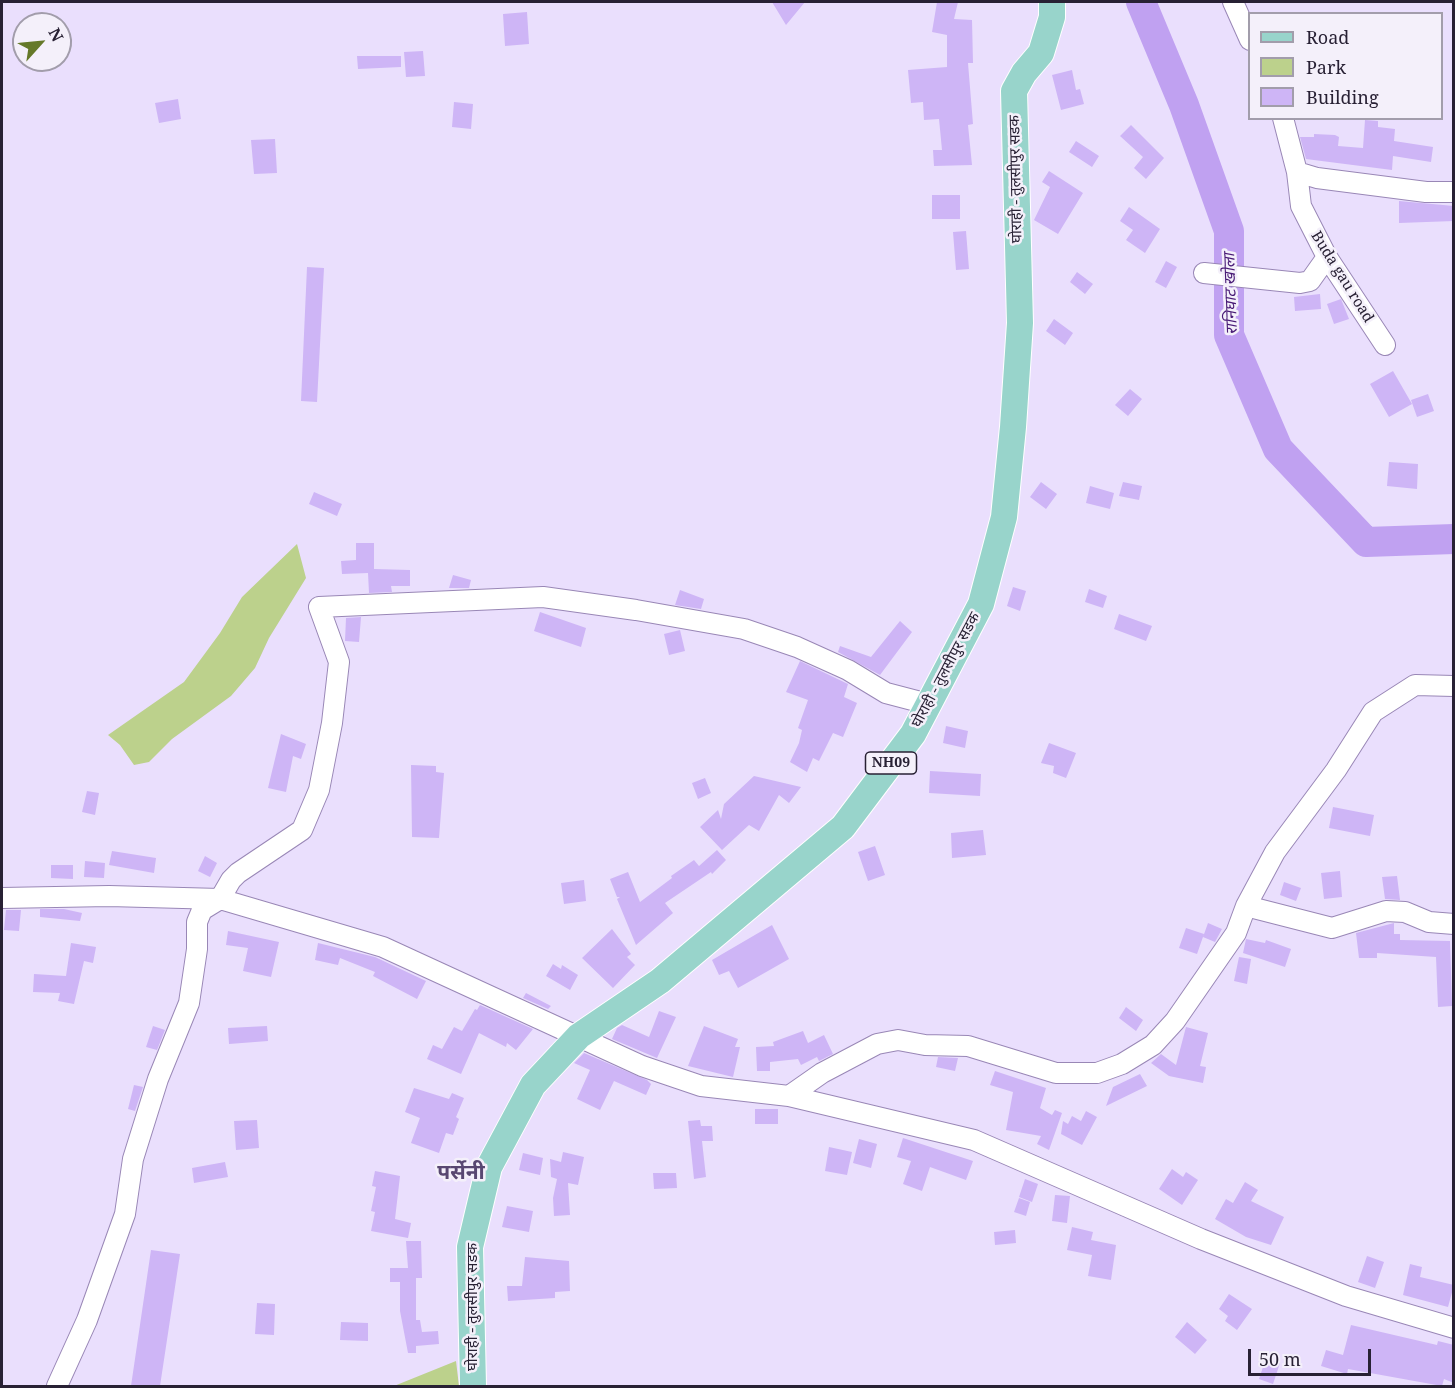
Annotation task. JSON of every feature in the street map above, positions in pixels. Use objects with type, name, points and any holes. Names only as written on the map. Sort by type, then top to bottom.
[{"type":"main road","name":"घोराही - तुलसीपुर सडक","points":[[473,1386],[470,1247],[489,1167],[533,1085],[579,1036],[660,981],[843,827],[913,734],[981,604],[1004,517],[1020,323],[1014,91],[1024,73],[1041,53],[1052,17],[1052,2]]},
{"type":"street","points":[[1233,2],[1248,36]]},
{"type":"street","name":"Buda gau road","points":[[1284,120],[1297,172],[1301,206],[1327,258],[1385,345]]},
{"type":"street","points":[[1297,172],[1317,178],[1426,192],[1454,192]]},
{"type":"street","points":[[1204,273],[1300,283],[1310,281],[1327,258]]},
{"type":"street","points":[[57,1386],[87,1320],[125,1214],[133,1159],[158,1079],[189,1003],[197,922],[202,910],[220,899],[238,873],[302,830],[319,790],[332,723],[339,662],[320,607],[543,597],[636,610],[744,629],[796,647],[848,670],[886,693],[928,704]]},
{"type":"street","points":[[789,1096],[822,1073],[877,1044],[898,1040],[925,1045],[969,1046],[1056,1073],[1097,1073],[1122,1064],[1153,1045],[1175,1021],[1236,933],[1246,906],[1275,852],[1336,770],[1373,712],[1415,686],[1454,686]]},
{"type":"street","points":[[2,898],[109,896],[220,899],[382,946],[642,1066],[701,1086],[789,1096],[974,1140],[1201,1239],[1346,1296],[1454,1328]]},
{"type":"street","points":[[1246,906],[1332,928],[1386,911],[1405,912],[1429,922],[1454,924]]},
{"type":"green space","points":[[297,544],[306,578],[269,638],[255,668],[231,696],[172,739],[149,762],[134,765],[120,745],[108,735],[184,682],[220,633],[242,597]]},
{"type":"green space","points":[[456,1361],[459,1386],[394,1386]]},
{"type":"building","points":[[772,2],[805,2],[786,25]]},
{"type":"building","points":[[937,2],[958,2],[954,19],[972,20],[973,63],[968,63],[973,124],[968,125],[972,165],[934,166],[933,150],[942,150],[939,119],[924,120],[923,102],[911,103],[908,70],[947,67],[947,35],[932,32]]},
{"type":"building","points":[[527,12],[529,44],[505,46],[503,14]]},
{"type":"building","points":[[423,51],[425,76],[406,77],[404,52]]},
{"type":"building","points":[[357,56],[401,56],[401,67],[358,69]]},
{"type":"building","points":[[1072,70],[1076,90],[1080,89],[1084,104],[1061,110],[1052,75]]},
{"type":"building","points":[[178,99],[181,119],[159,123],[155,103]]},
{"type":"building","points":[[454,102],[473,104],[471,129],[452,127]]},
{"type":"building","points":[[1365,120],[1378,121],[1378,127],[1395,129],[1394,141],[1433,147],[1431,162],[1393,156],[1392,170],[1306,159],[1300,137],[1314,137],[1314,134],[1339,137],[1338,146],[1363,148]]},
{"type":"building","points":[[1131,125],[1164,158],[1146,179],[1134,168],[1143,157],[1120,136]]},
{"type":"building","points":[[275,139],[277,173],[254,174],[251,140]]},
{"type":"building","points":[[1076,141],[1099,156],[1092,167],[1069,152]]},
{"type":"building","points":[[1049,171],[1083,193],[1058,234],[1034,220],[1050,187],[1042,182]]},
{"type":"building","points":[[932,195],[960,195],[960,219],[932,219]]},
{"type":"building","points":[[1399,201],[1454,206],[1454,221],[1399,223]]},
{"type":"building","points":[[1129,207],[1160,229],[1145,253],[1126,240],[1133,230],[1120,221]]},
{"type":"building","points":[[966,231],[969,269],[956,270],[953,232]]},
{"type":"building","points":[[1166,261],[1177,267],[1166,288],[1155,282]]},
{"type":"building","points":[[307,267],[324,268],[317,402],[301,401]]},
{"type":"building","points":[[1077,272],[1093,284],[1085,294],[1070,282]]},
{"type":"building","points":[[1320,294],[1321,309],[1295,311],[1294,297]]},
{"type":"building","points":[[1341,299],[1349,319],[1334,324],[1327,304]]},
{"type":"building","points":[[1054,319],[1073,333],[1065,345],[1046,331]]},
{"type":"building","points":[[1393,371],[1412,404],[1389,417],[1370,384]]},
{"type":"building","points":[[1130,389],[1142,399],[1128,416],[1115,405]]},
{"type":"building","points":[[1428,394],[1434,411],[1417,417],[1411,400]]},
{"type":"building","points":[[1389,462],[1418,464],[1417,489],[1387,486]]},
{"type":"building","points":[[1041,482],[1057,494],[1046,509],[1030,497]]},
{"type":"building","points":[[1123,482],[1142,486],[1139,500],[1119,496]]},
{"type":"building","points":[[1090,486],[1114,493],[1110,509],[1086,503]]},
{"type":"building","points":[[314,492],[342,504],[337,516],[309,504]]},
{"type":"building","points":[[356,543],[374,543],[374,569],[410,570],[410,586],[391,586],[392,592],[369,593],[368,573],[342,574],[341,561],[356,560]]},
{"type":"building","points":[[453,575],[471,580],[469,588],[449,588]]},
{"type":"building","points":[[1013,587],[1026,591],[1020,611],[1007,606]]},
{"type":"building","points":[[1089,589],[1107,596],[1103,608],[1085,602]]},
{"type":"building","points":[[680,590],[704,599],[701,609],[675,605]]},
{"type":"building","points":[[540,612],[586,628],[581,647],[534,631]]},
{"type":"building","points":[[1119,614],[1152,626],[1146,641],[1114,629]]},
{"type":"building","points":[[361,617],[359,642],[345,641],[346,618]]},
{"type":"building","points":[[900,621],[912,632],[880,675],[838,652],[840,646],[871,657]]},
{"type":"building","points":[[680,630],[685,651],[669,655],[664,634]]},
{"type":"building","points":[[800,661],[848,684],[844,697],[857,703],[843,737],[833,733],[819,761],[813,758],[807,772],[790,762],[799,743],[802,730],[798,728],[808,700],[786,692]]},
{"type":"building","points":[[946,726],[968,731],[965,748],[943,743]]},
{"type":"building","points":[[281,734],[306,744],[301,759],[293,756],[286,792],[268,788]]},
{"type":"building","points":[[1049,743],[1076,753],[1066,778],[1053,773],[1054,766],[1041,763]]},
{"type":"building","points":[[411,765],[436,766],[436,772],[444,773],[439,838],[412,837]]},
{"type":"building","points":[[930,771],[981,774],[980,796],[929,793]]},
{"type":"building","points":[[754,776],[801,787],[789,803],[779,795],[759,831],[749,825],[722,850],[700,827],[718,810],[721,819],[724,804]]},
{"type":"building","points":[[705,778],[711,793],[698,799],[692,783]]},
{"type":"building","points":[[87,791],[99,793],[95,815],[82,812]]},
{"type":"building","points":[[1333,807],[1374,815],[1370,836],[1329,828]]},
{"type":"building","points":[[983,830],[986,855],[952,858],[951,833]]},
{"type":"building","points":[[875,846],[885,875],[868,881],[858,852]]},
{"type":"building","points":[[717,850],[726,860],[712,874],[711,872],[665,903],[673,913],[636,945],[617,899],[620,897],[617,897],[610,879],[628,872],[640,902],[694,860],[699,866]]},
{"type":"building","points":[[112,851],[156,858],[154,873],[109,865]]},
{"type":"building","points":[[205,856],[217,863],[210,877],[198,871]]},
{"type":"building","points":[[85,861],[105,863],[104,878],[84,877]]},
{"type":"building","points":[[51,865],[73,865],[73,879],[51,878]]},
{"type":"building","points":[[1340,871],[1342,897],[1324,899],[1321,873]]},
{"type":"building","points":[[1397,876],[1400,900],[1385,899],[1382,877]]},
{"type":"building","points":[[584,880],[586,901],[564,904],[561,883]]},
{"type":"building","points":[[1284,882],[1301,888],[1296,901],[1280,895]]},
{"type":"building","points":[[40,909],[64,909],[82,913],[80,921],[40,917]]},
{"type":"building","points":[[6,910],[21,910],[19,931],[4,930]]},
{"type":"building","points":[[1208,923],[1222,929],[1215,942],[1203,937]]},
{"type":"building","points":[[1394,923],[1394,934],[1400,934],[1400,940],[1450,941],[1452,1006],[1438,1007],[1436,957],[1377,953],[1377,958],[1359,958],[1356,933]]},
{"type":"building","points":[[772,925],[789,959],[738,988],[729,971],[719,975],[712,960]]},
{"type":"building","points":[[1186,928],[1204,934],[1197,954],[1179,948]]},
{"type":"building","points":[[612,929],[631,954],[627,957],[635,965],[613,988],[582,958]]},
{"type":"building","points":[[228,931],[279,942],[271,977],[243,971],[248,948],[226,945]]},
{"type":"building","points":[[1246,939],[1265,943],[1266,940],[1291,949],[1285,967],[1243,953]]},
{"type":"building","points":[[71,943],[96,947],[93,963],[84,961],[74,1004],[58,1001],[60,993],[33,992],[34,974],[66,976]]},
{"type":"building","points":[[318,943],[375,957],[426,981],[417,999],[373,976],[375,972],[340,958],[338,965],[315,960]]},
{"type":"building","points":[[1239,957],[1251,959],[1247,984],[1234,981]]},
{"type":"building","points":[[553,964],[561,969],[562,965],[578,975],[570,990],[546,976]]},
{"type":"building","points":[[526,993],[551,1006],[548,1009],[523,998]]},
{"type":"building","points":[[480,1005],[533,1029],[516,1050],[507,1043],[506,1047],[479,1033],[461,1074],[427,1059],[433,1045],[442,1049],[454,1027],[462,1031],[475,1009],[477,1010]]},
{"type":"building","points":[[1126,1007],[1143,1020],[1136,1031],[1119,1018]]},
{"type":"building","points":[[659,1011],[676,1017],[657,1058],[612,1039],[617,1028],[622,1025],[649,1037]]},
{"type":"building","points":[[153,1026],[165,1030],[157,1050],[146,1047]]},
{"type":"building","points":[[267,1026],[268,1041],[229,1044],[228,1028]]},
{"type":"building","points":[[704,1026],[738,1039],[735,1047],[740,1047],[733,1077],[688,1066]]},
{"type":"building","points":[[1186,1027],[1208,1033],[1200,1066],[1206,1067],[1203,1083],[1169,1076],[1151,1063],[1161,1054],[1176,1065]]},
{"type":"building","points":[[803,1031],[808,1043],[824,1035],[833,1054],[819,1061],[817,1057],[801,1065],[798,1059],[770,1062],[770,1071],[757,1071],[756,1047],[774,1046],[773,1042]]},
{"type":"building","points":[[584,1053],[647,1080],[651,1084],[646,1095],[614,1081],[600,1110],[577,1099],[590,1070],[574,1063]]},
{"type":"building","points":[[938,1057],[958,1058],[955,1071],[936,1067]]},
{"type":"building","points":[[995,1071],[1046,1088],[1040,1108],[1052,1115],[1055,1110],[1062,1113],[1049,1150],[1037,1144],[1041,1136],[1006,1130],[1013,1092],[990,1085]]},
{"type":"building","points":[[1140,1074],[1147,1086],[1106,1106],[1113,1087]]},
{"type":"building","points":[[134,1085],[143,1087],[135,1111],[128,1109]]},
{"type":"building","points":[[414,1088],[449,1099],[452,1093],[464,1098],[456,1117],[459,1119],[453,1135],[446,1133],[439,1153],[411,1143],[420,1118],[405,1112]]},
{"type":"building","points":[[755,1109],[778,1109],[778,1124],[755,1124]]},
{"type":"building","points":[[1086,1111],[1097,1117],[1082,1145],[1061,1134],[1063,1121],[1068,1124],[1072,1116],[1081,1121]]},
{"type":"building","points":[[257,1120],[259,1148],[236,1150],[234,1121]]},
{"type":"building","points":[[700,1120],[701,1126],[712,1126],[713,1141],[702,1141],[706,1177],[694,1179],[688,1121]]},
{"type":"building","points":[[903,1138],[973,1161],[966,1180],[930,1167],[922,1191],[903,1184],[911,1161],[897,1157]]},
{"type":"building","points":[[859,1139],[877,1144],[871,1168],[853,1163]]},
{"type":"building","points":[[829,1147],[852,1152],[847,1175],[825,1171]]},
{"type":"building","points":[[563,1152],[584,1157],[578,1185],[568,1183],[570,1215],[554,1216],[553,1198],[557,1179],[551,1177],[550,1159],[561,1162]]},
{"type":"building","points":[[523,1153],[543,1158],[540,1175],[519,1170]]},
{"type":"building","points":[[225,1162],[228,1177],[194,1183],[192,1168]]},
{"type":"building","points":[[1172,1169],[1183,1177],[1186,1172],[1198,1180],[1182,1205],[1159,1189]]},
{"type":"building","points":[[375,1171],[400,1176],[395,1219],[411,1223],[408,1238],[371,1231],[375,1212],[371,1211],[376,1187],[372,1186]]},
{"type":"building","points":[[653,1173],[676,1173],[677,1188],[654,1189]]},
{"type":"building","points":[[1025,1179],[1038,1184],[1032,1202],[1019,1197]]},
{"type":"building","points":[[1245,1182],[1258,1190],[1251,1201],[1284,1217],[1271,1245],[1246,1237],[1215,1219],[1226,1199],[1233,1203]]},
{"type":"building","points":[[1055,1195],[1070,1196],[1067,1223],[1052,1221]]},
{"type":"building","points":[[1019,1198],[1030,1202],[1026,1216],[1014,1212]]},
{"type":"building","points":[[507,1206],[533,1211],[529,1232],[502,1227]]},
{"type":"building","points":[[1072,1227],[1093,1232],[1091,1240],[1116,1245],[1111,1280],[1088,1276],[1092,1255],[1067,1250]]},
{"type":"building","points":[[1015,1230],[1016,1243],[995,1245],[994,1232]]},
{"type":"building","points":[[406,1241],[421,1241],[422,1278],[416,1278],[416,1320],[420,1320],[422,1332],[438,1331],[439,1344],[416,1346],[416,1353],[408,1353],[400,1311],[400,1282],[390,1282],[390,1268],[408,1268]]},
{"type":"building","points":[[151,1250],[180,1254],[160,1386],[131,1386]]},
{"type":"building","points":[[1367,1256],[1384,1262],[1375,1288],[1358,1282]]},
{"type":"building","points":[[525,1257],[569,1261],[570,1291],[555,1292],[555,1298],[508,1301],[507,1286],[522,1286]]},
{"type":"building","points":[[1410,1264],[1422,1267],[1420,1277],[1454,1285],[1448,1307],[1403,1295]]},
{"type":"building","points":[[1229,1294],[1252,1309],[1237,1330],[1225,1321],[1228,1316],[1219,1309]]},
{"type":"building","points":[[257,1303],[275,1304],[274,1335],[255,1334]]},
{"type":"building","points":[[341,1322],[368,1323],[368,1341],[340,1340]]},
{"type":"building","points":[[1187,1322],[1207,1340],[1195,1354],[1175,1337]]},
{"type":"building","points":[[1351,1325],[1437,1345],[1438,1341],[1454,1345],[1454,1383],[1444,1379],[1442,1386],[1348,1369],[1347,1374],[1321,1366],[1326,1350],[1343,1355]]},
{"type":"building","points":[[1266,1358],[1280,1363],[1273,1384],[1259,1379]]},
{"type":"waterway","name":"रानिघाट खोला","points":[[1141,2],[1184,105],[1229,231],[1229,335],[1278,449],[1366,542],[1454,539]]},
{"type":"district","name":"पर्सेनी","points":[[461,1173]]}]
